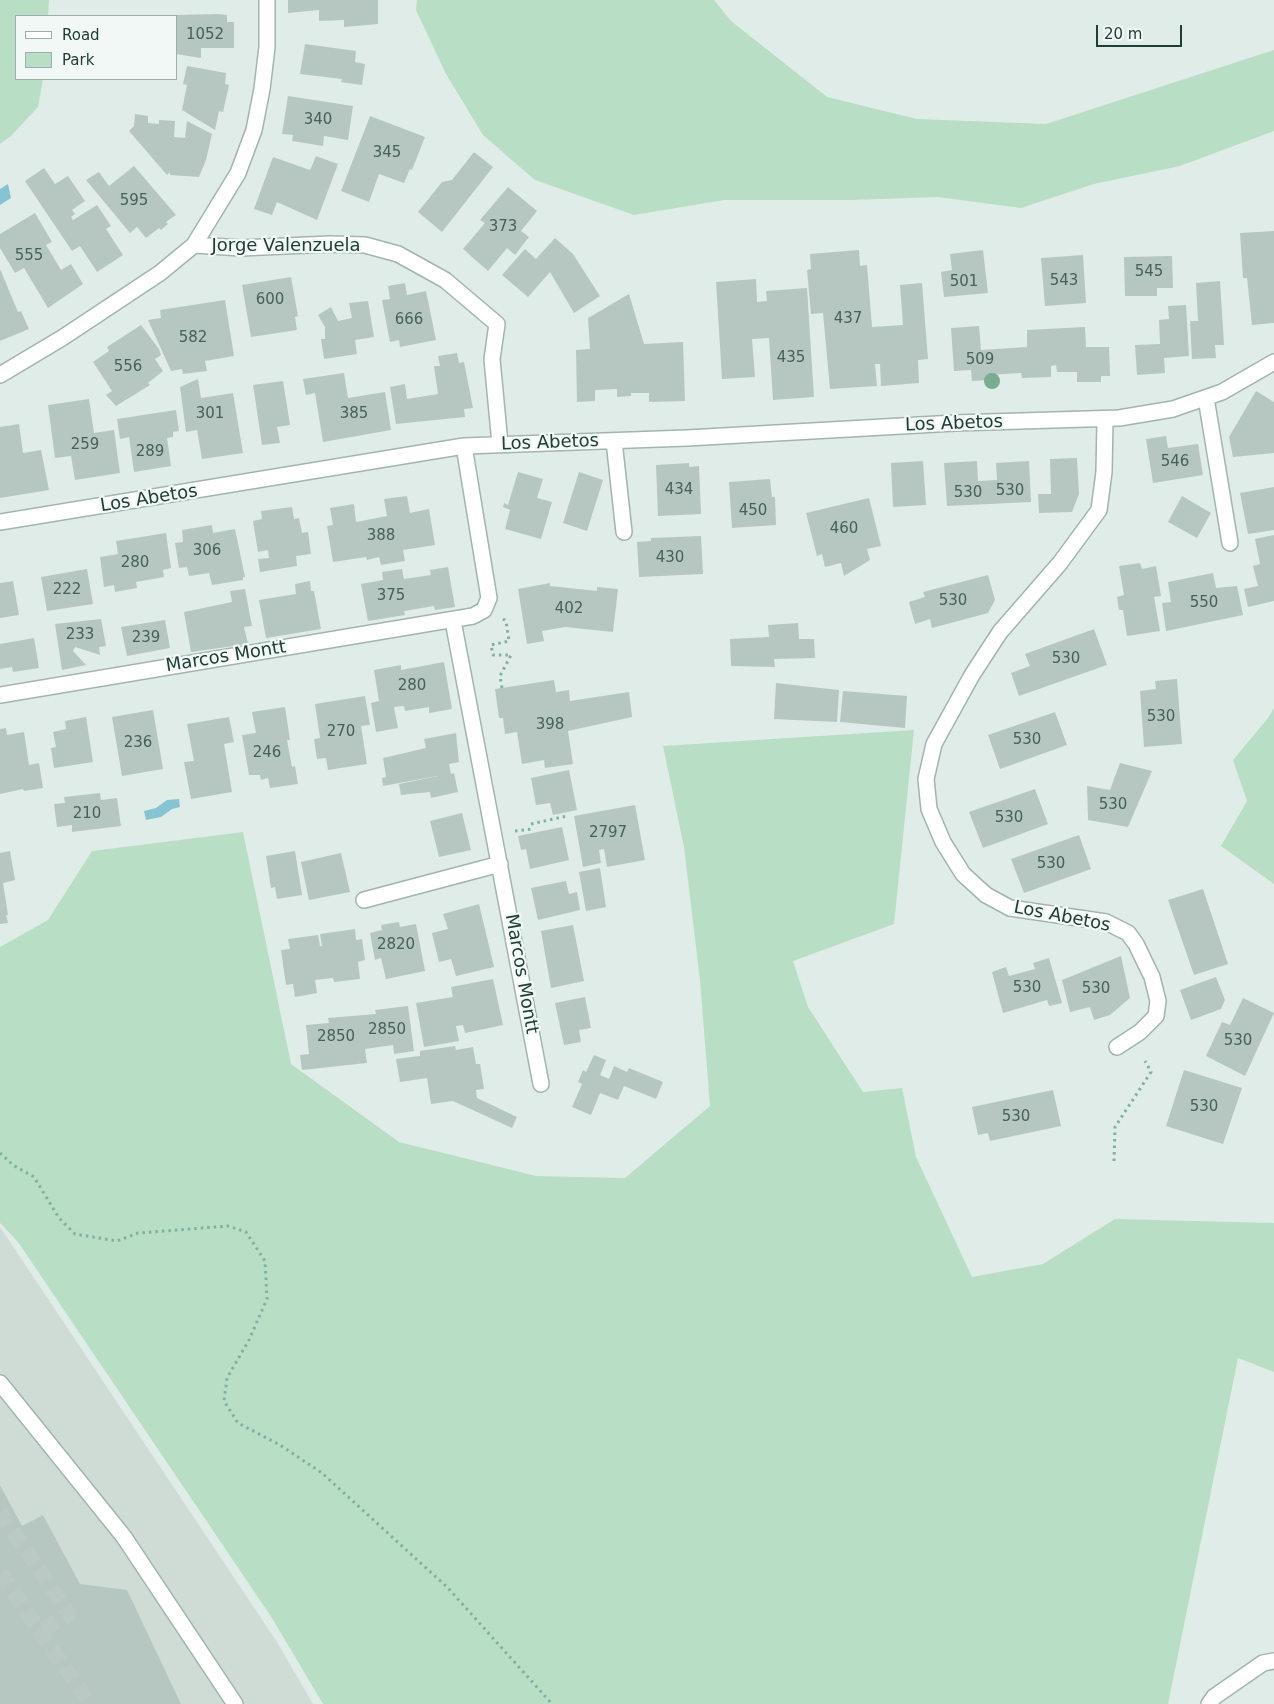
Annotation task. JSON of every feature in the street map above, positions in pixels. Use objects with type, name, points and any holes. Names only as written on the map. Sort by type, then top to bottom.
[{"type":"street","points":[[194,245],[238,173],[254,130],[262,90],[267,47],[267,0]]},
{"type":"street","name":"Jorge Valenzuela","points":[[0,375],[62,338],[152,278],[194,245],[241,248],[330,244],[365,245],[398,254],[445,280],[497,324],[492,360],[500,444]]},
{"type":"street","name":"Los Abetos","points":[[0,522],[464,446],[614,441],[955,423],[1105,420],[1173,409],[1206,398],[1222,392],[1274,362]]},
{"type":"street","points":[[1206,398],[1230,543]]},
{"type":"street","name":"Los Abetos","points":[[1105,420],[1104,472],[1098,510],[1060,563],[1000,632],[976,669],[934,744],[926,779],[928,810],[943,842],[963,874],[986,894],[1010,908],[1106,922],[1128,933],[1136,944],[1152,977],[1158,1001],[1156,1016],[1140,1032],[1117,1047]]},
{"type":"street","points":[[614,441],[624,532]]},
{"type":"street","points":[[464,446],[488,598],[484,610]]},
{"type":"street","name":"Marcos Montt","points":[[0,695],[453,621],[473,616],[484,610]]},
{"type":"street","name":"Marcos Montt","points":[[453,621],[541,1084]]},
{"type":"street","points":[[364,900],[500,864]]},
{"type":"street","points":[[0,1383],[124,1537],[234,1704]]},
{"type":"street","points":[[1209,1704],[1214,1697],[1262,1663],[1274,1661]]},
{"type":"path","points":[[484,610],[506,621],[509,641],[492,645],[493,655],[512,655],[500,676],[502,688]]},
{"type":"path","points":[[531,824],[566,816]]},
{"type":"path","points":[[1114,1161],[1115,1127],[1151,1072],[1144,1061]]},
{"type":"path","points":[[0,1153],[13,1165],[34,1177],[60,1218],[75,1234],[117,1241],[138,1233],[228,1226],[246,1232],[265,1261],[267,1299],[249,1340],[227,1378],[224,1401],[238,1423],[280,1446],[322,1473],[448,1588],[552,1704]]},
{"type":"shaded area","points":[[0,1227],[277,1642],[313,1704],[0,1704]]},
{"type":"green space","points":[[0,0],[49,0],[48,15],[15,15],[15,80],[43,80],[38,107],[11,136],[0,144]]},
{"type":"green space","points":[[417,0],[714,0],[731,21],[827,97],[917,119],[1046,124],[1274,50],[1274,131],[1180,166],[1094,184],[1021,208],[938,197],[851,200],[724,200],[634,215],[535,180],[483,135],[446,74],[416,10]]},
{"type":"green space","points":[[1274,708],[1274,884],[1221,846],[1247,801],[1233,760]]},
{"type":"green space","points":[[914,730],[894,924],[793,961],[808,1007],[863,1092],[902,1088],[916,1157],[972,1277],[1043,1264],[1115,1219],[1274,1223],[1274,1372],[1238,1358],[1168,1704],[323,1704],[272,1618],[18,1242],[0,1223],[0,947],[48,920],[92,851],[243,832],[291,1064],[399,1142],[536,1176],[625,1178],[710,1106],[700,980],[684,847],[663,746]]},
{"type":"water","points":[[8,184],[11,198],[0,205],[0,189]]},
{"type":"water","points":[[179,799],[180,807],[172,809],[161,817],[146,820],[144,811],[156,808],[167,800]]},
{"type":"building","points":[[288,0],[378,0],[378,24],[344,27],[344,20],[319,21],[319,10],[288,13]]},
{"type":"building","points":[[218,14],[227,15],[227,22],[234,22],[234,48],[201,48],[201,58],[178,54],[178,15],[176,15]]},
{"type":"building","points":[[305,44],[356,51],[355,62],[365,64],[362,85],[341,82],[342,79],[300,74]]},
{"type":"building","points":[[187,66],[226,73],[225,84],[229,85],[223,112],[219,111],[215,130],[182,110],[187,85],[183,84]]},
{"type":"building","points":[[288,96],[353,106],[348,140],[324,136],[323,146],[292,141],[293,135],[282,134]]},
{"type":"building","points":[[135,114],[148,116],[148,123],[159,124],[159,120],[175,121],[174,137],[185,138],[187,121],[212,134],[206,160],[199,177],[170,175],[170,172],[167,175],[129,131],[134,126]]},
{"type":"building","points":[[370,116],[425,137],[412,170],[410,169],[404,183],[379,174],[369,202],[341,191]]},
{"type":"building","points":[[474,152],[493,167],[442,232],[418,212],[442,182],[452,180]]},
{"type":"building","points":[[316,156],[338,164],[317,220],[277,202],[272,215],[254,209],[273,157],[310,170]]},
{"type":"building","points":[[134,166],[176,215],[166,222],[168,224],[161,230],[159,228],[146,238],[137,227],[130,233],[86,180],[99,172],[109,186]]},
{"type":"building","points":[[44,168],[55,184],[68,176],[85,201],[72,210],[75,214],[71,217],[73,220],[97,205],[111,226],[106,229],[123,255],[97,272],[80,246],[72,251],[25,181]]},
{"type":"building","points":[[508,187],[537,211],[521,231],[529,237],[515,255],[507,248],[488,271],[463,249],[485,223],[480,220]]},
{"type":"building","points":[[35,213],[52,242],[46,245],[61,270],[71,264],[83,284],[48,308],[24,268],[15,273],[0,248],[0,234]]},
{"type":"building","points":[[1274,231],[1274,323],[1252,325],[1247,278],[1243,278],[1240,233]]},
{"type":"building","points":[[555,238],[573,254],[600,296],[574,313],[550,272],[528,297],[502,275],[525,249],[536,259]]},
{"type":"building","points":[[859,250],[860,266],[867,265],[872,327],[903,325],[900,285],[922,283],[928,359],[918,360],[919,383],[881,386],[880,364],[875,364],[877,386],[830,389],[823,313],[811,314],[807,270],[811,269],[810,254]]},
{"type":"building","points":[[983,250],[988,293],[944,297],[941,272],[952,270],[950,254]]},
{"type":"building","points":[[1083,255],[1086,303],[1045,306],[1041,258]]},
{"type":"building","points":[[1172,256],[1173,288],[1157,288],[1157,296],[1125,296],[1124,257]]},
{"type":"building","points":[[0,269],[18,312],[21,311],[29,329],[0,341]]},
{"type":"building","points":[[291,277],[298,316],[295,317],[297,330],[251,337],[242,285]]},
{"type":"building","points":[[756,279],[757,302],[767,301],[766,291],[807,288],[814,397],[773,400],[769,338],[752,339],[755,377],[722,379],[716,282]]},
{"type":"building","points":[[1220,281],[1224,345],[1215,345],[1216,358],[1192,359],[1190,321],[1198,321],[1196,283]]},
{"type":"building","points":[[405,283],[407,295],[426,291],[436,340],[400,347],[399,340],[390,342],[382,300],[390,299],[388,286]]},
{"type":"building","points":[[629,294],[644,344],[683,342],[685,401],[649,402],[649,393],[631,393],[631,396],[617,397],[617,389],[595,390],[595,401],[577,402],[576,350],[590,349],[588,318]]},
{"type":"building","points":[[225,300],[234,356],[205,361],[207,371],[183,374],[182,369],[171,371],[148,320],[161,318],[160,310]]},
{"type":"building","points":[[368,301],[374,337],[355,340],[357,354],[324,359],[321,339],[325,339],[325,327],[318,315],[331,307],[338,321],[352,318],[349,303]]},
{"type":"building","points":[[1186,305],[1189,356],[1164,358],[1165,373],[1137,375],[1135,345],[1160,344],[1159,320],[1169,319],[1168,306]]},
{"type":"building","points":[[141,325],[159,349],[161,355],[155,359],[163,371],[148,383],[150,385],[116,406],[106,395],[112,391],[93,362],[109,351],[107,347]]},
{"type":"building","points":[[979,326],[981,350],[1027,347],[1027,330],[1085,327],[1086,347],[1109,347],[1110,376],[1101,376],[1101,382],[1077,382],[1077,372],[1057,372],[1056,365],[1051,366],[1051,377],[1022,378],[1021,373],[988,375],[988,380],[972,381],[971,370],[954,371],[951,328]]},
{"type":"building","points":[[457,353],[459,363],[464,362],[473,408],[464,409],[465,417],[396,424],[390,387],[405,384],[407,399],[438,394],[434,366],[440,366],[438,356]]},
{"type":"building","points":[[344,373],[348,398],[385,392],[391,430],[323,442],[315,393],[306,395],[303,379]]},
{"type":"building","points":[[198,379],[201,398],[233,393],[243,453],[202,459],[197,430],[186,432],[180,387]]},
{"type":"building","points":[[283,381],[290,425],[277,427],[280,443],[262,445],[253,385]]},
{"type":"building","points":[[1256,391],[1274,402],[1274,453],[1233,457],[1229,437]]},
{"type":"building","points":[[89,399],[94,433],[114,430],[120,473],[75,480],[71,456],[55,458],[48,405]]},
{"type":"building","points":[[176,410],[179,431],[173,432],[173,437],[167,438],[171,466],[134,472],[129,437],[120,439],[117,419]]},
{"type":"building","points":[[19,424],[23,453],[41,450],[49,490],[0,498],[0,427]]},
{"type":"building","points":[[1166,436],[1168,448],[1198,444],[1203,475],[1153,483],[1146,439]]},
{"type":"building","points":[[1077,458],[1079,494],[1072,512],[1039,513],[1038,494],[1051,494],[1050,459]]},
{"type":"building","points":[[923,461],[926,505],[893,507],[891,463]]},
{"type":"building","points":[[977,461],[978,481],[997,480],[996,463],[1029,461],[1031,502],[947,506],[944,463]]},
{"type":"building","points":[[689,463],[689,467],[699,466],[701,514],[658,516],[656,465]]},
{"type":"building","points":[[518,472],[543,479],[537,498],[552,502],[541,539],[505,529],[510,510],[503,507],[504,503],[508,505]]},
{"type":"building","points":[[579,472],[603,480],[587,531],[563,523]]},
{"type":"building","points":[[770,479],[772,497],[775,497],[776,525],[732,528],[729,482]]},
{"type":"building","points":[[1274,487],[1274,530],[1248,534],[1240,493]]},
{"type":"building","points":[[407,496],[410,513],[429,509],[435,545],[403,550],[405,561],[381,565],[379,557],[367,560],[366,557],[333,562],[327,526],[333,525],[330,508],[354,504],[356,522],[387,516],[384,499]]},
{"type":"building","points":[[1182,496],[1211,513],[1197,538],[1168,522]]},
{"type":"building","points":[[869,498],[881,546],[867,549],[870,560],[844,576],[841,563],[825,567],[822,554],[817,556],[806,513]]},
{"type":"building","points":[[292,507],[294,519],[299,518],[302,533],[308,532],[311,554],[296,556],[297,566],[260,572],[258,559],[269,558],[268,550],[258,552],[253,521],[262,519],[261,511]]},
{"type":"building","points":[[212,525],[213,533],[235,529],[245,577],[243,577],[243,580],[212,585],[209,573],[189,576],[187,567],[179,568],[175,543],[183,542],[182,530]]},
{"type":"building","points":[[166,533],[171,568],[163,570],[164,577],[136,582],[137,588],[115,592],[114,585],[104,587],[100,557],[118,554],[116,541]]},
{"type":"building","points":[[1274,535],[1274,601],[1248,607],[1244,589],[1258,586],[1253,566],[1260,564],[1255,539]]},
{"type":"building","points":[[701,536],[703,574],[639,577],[637,542],[651,541],[651,538]]},
{"type":"building","points":[[1140,563],[1142,569],[1156,566],[1161,596],[1154,597],[1160,631],[1127,636],[1123,610],[1119,610],[1117,597],[1124,595],[1119,566]]},
{"type":"building","points":[[448,567],[455,607],[435,610],[434,606],[404,611],[405,615],[368,621],[361,584],[383,580],[382,572],[402,569],[404,579],[431,575],[430,570]]},
{"type":"building","points":[[87,569],[93,604],[47,611],[41,577]]},
{"type":"building","points":[[1213,573],[1216,588],[1237,586],[1243,615],[1166,631],[1162,603],[1171,602],[1168,582]]},
{"type":"building","points":[[988,575],[995,600],[988,613],[932,628],[930,619],[915,624],[909,602],[925,597],[923,592]]},
{"type":"building","points":[[13,581],[19,615],[0,618],[0,583]]},
{"type":"building","points":[[310,581],[311,591],[314,591],[321,629],[266,638],[259,600],[296,594],[295,584]]},
{"type":"building","points":[[550,583],[550,586],[597,591],[597,587],[618,589],[613,632],[565,627],[542,631],[544,641],[527,644],[518,589]]},
{"type":"building","points":[[245,589],[252,626],[244,627],[248,644],[191,652],[184,612],[232,602],[230,591]]},
{"type":"building","points":[[101,619],[106,646],[99,647],[100,655],[75,647],[73,651],[86,665],[62,670],[55,624]]},
{"type":"building","points":[[165,620],[170,648],[127,656],[121,627]]},
{"type":"building","points":[[798,623],[799,639],[814,639],[815,658],[774,659],[775,667],[731,666],[730,639],[769,637],[768,625]]},
{"type":"building","points":[[1094,629],[1107,665],[1019,696],[1011,673],[1030,666],[1025,654]]},
{"type":"building","points":[[34,638],[39,668],[13,672],[12,667],[0,669],[0,644]]},
{"type":"building","points":[[444,662],[452,709],[429,713],[429,707],[405,711],[404,706],[394,707],[398,728],[376,732],[371,703],[379,701],[374,670],[401,665],[401,670]]},
{"type":"building","points":[[1177,679],[1182,744],[1144,747],[1140,691],[1156,689],[1155,681]]},
{"type":"building","points":[[554,680],[556,692],[569,690],[570,701],[629,692],[632,717],[568,731],[573,764],[545,768],[544,760],[522,764],[517,732],[505,734],[503,718],[499,718],[495,689]]},
{"type":"building","points":[[776,683],[839,690],[837,722],[774,719]]},
{"type":"building","points":[[843,691],[907,696],[905,728],[840,722]]},
{"type":"building","points":[[365,696],[370,725],[361,726],[367,764],[328,770],[326,758],[317,759],[314,739],[320,738],[315,704]]},
{"type":"building","points":[[285,707],[290,740],[287,740],[292,767],[295,766],[298,784],[270,788],[268,778],[261,780],[260,775],[249,775],[242,735],[256,733],[252,712]]},
{"type":"building","points":[[153,710],[163,769],[122,776],[112,717]]},
{"type":"building","points":[[1055,712],[1067,745],[1000,769],[988,735]]},
{"type":"building","points":[[86,717],[93,762],[54,768],[51,748],[56,747],[53,732],[66,729],[65,721]]},
{"type":"building","points":[[229,717],[234,742],[224,744],[232,792],[191,799],[184,762],[194,761],[187,724]]},
{"type":"building","points":[[6,728],[7,735],[24,732],[29,765],[39,763],[43,788],[24,791],[23,789],[0,794],[0,729]]},
{"type":"building","points":[[456,733],[459,762],[449,764],[451,774],[454,773],[458,792],[431,798],[430,792],[401,795],[399,784],[443,775],[383,786],[382,778],[386,777],[383,758],[426,748],[424,739]]},
{"type":"building","points":[[1120,763],[1152,771],[1128,827],[1088,820],[1087,786],[1110,790]]},
{"type":"building","points":[[569,770],[577,810],[553,815],[550,803],[536,805],[531,778]]},
{"type":"building","points":[[1035,789],[1048,824],[983,848],[969,812]]},
{"type":"building","points":[[100,793],[101,800],[117,798],[121,826],[72,832],[72,825],[57,827],[54,804],[65,803],[64,797]]},
{"type":"building","points":[[635,805],[645,860],[607,867],[604,849],[599,850],[601,863],[583,867],[574,816]]},
{"type":"building","points":[[462,813],[471,850],[439,857],[430,821]]},
{"type":"building","points":[[562,827],[569,860],[530,869],[526,849],[521,850],[518,836]]},
{"type":"building","points":[[1079,835],[1091,869],[1024,893],[1011,859]]},
{"type":"building","points":[[10,851],[15,880],[3,883],[8,923],[0,924],[0,853]]},
{"type":"building","points":[[295,851],[302,895],[277,899],[275,887],[271,888],[266,856]]},
{"type":"building","points":[[341,853],[350,892],[309,900],[301,862]]},
{"type":"building","points":[[600,868],[606,907],[586,911],[579,872]]},
{"type":"building","points":[[566,881],[569,894],[577,892],[580,910],[538,920],[531,888]]},
{"type":"building","points":[[1203,889],[1228,964],[1194,975],[1168,900]]},
{"type":"building","points":[[479,904],[494,967],[456,976],[451,959],[439,962],[432,933],[448,929],[443,914]]},
{"type":"building","points":[[399,922],[400,927],[416,924],[425,971],[386,979],[381,958],[375,960],[370,933],[382,930],[381,925]]},
{"type":"building","points":[[573,925],[584,981],[551,988],[541,931]]},
{"type":"building","points":[[355,929],[356,940],[362,939],[365,960],[358,962],[360,979],[334,982],[333,978],[315,980],[317,993],[295,997],[293,984],[286,985],[281,950],[290,949],[288,939],[318,935],[320,946],[322,946],[320,934]]},
{"type":"building","points":[[1121,956],[1130,998],[1110,1015],[1094,1020],[1090,1007],[1070,1012],[1062,980]]},
{"type":"building","points":[[1049,958],[1062,1003],[1049,1006],[1047,1000],[1003,1013],[992,972],[1006,967],[1009,976],[1035,969],[1033,963]]},
{"type":"building","points":[[1216,977],[1225,1000],[1221,1009],[1191,1020],[1180,990]]},
{"type":"building","points":[[493,979],[503,1025],[465,1033],[463,1025],[456,1026],[459,1041],[424,1047],[416,1003],[453,997],[451,987]]},
{"type":"building","points":[[585,997],[591,1028],[579,1030],[581,1042],[564,1045],[555,1003]]},
{"type":"building","points":[[1243,998],[1274,1013],[1245,1076],[1206,1056],[1222,1022],[1230,1025]]},
{"type":"building","points":[[408,1006],[414,1051],[394,1054],[393,1045],[365,1049],[367,1063],[302,1070],[300,1055],[309,1054],[306,1025],[329,1023],[328,1018],[376,1014],[375,1010]]},
{"type":"building","points":[[455,1046],[456,1050],[473,1047],[476,1064],[480,1064],[484,1089],[476,1090],[477,1098],[517,1117],[512,1128],[453,1101],[431,1104],[427,1078],[400,1082],[396,1059],[420,1056],[420,1051]]},
{"type":"building","points":[[594,1055],[606,1060],[600,1075],[609,1079],[614,1066],[627,1072],[629,1068],[663,1082],[656,1099],[624,1086],[618,1100],[600,1093],[591,1115],[572,1107],[582,1084],[578,1082],[583,1070],[586,1072]]},
{"type":"building","points":[[1184,1070],[1242,1088],[1223,1144],[1166,1126]]},
{"type":"building","points":[[1053,1090],[1061,1126],[990,1141],[988,1133],[978,1135],[972,1107]]},
{"type":"building","points":[[0,1485],[22,1526],[43,1515],[80,1584],[127,1590],[181,1704],[0,1704]]},
{"type":"tunnel","points":[[0,1512],[69,1614],[41,1631]]},
{"type":"tunnel","points":[[0,1573],[90,1704]]}]
